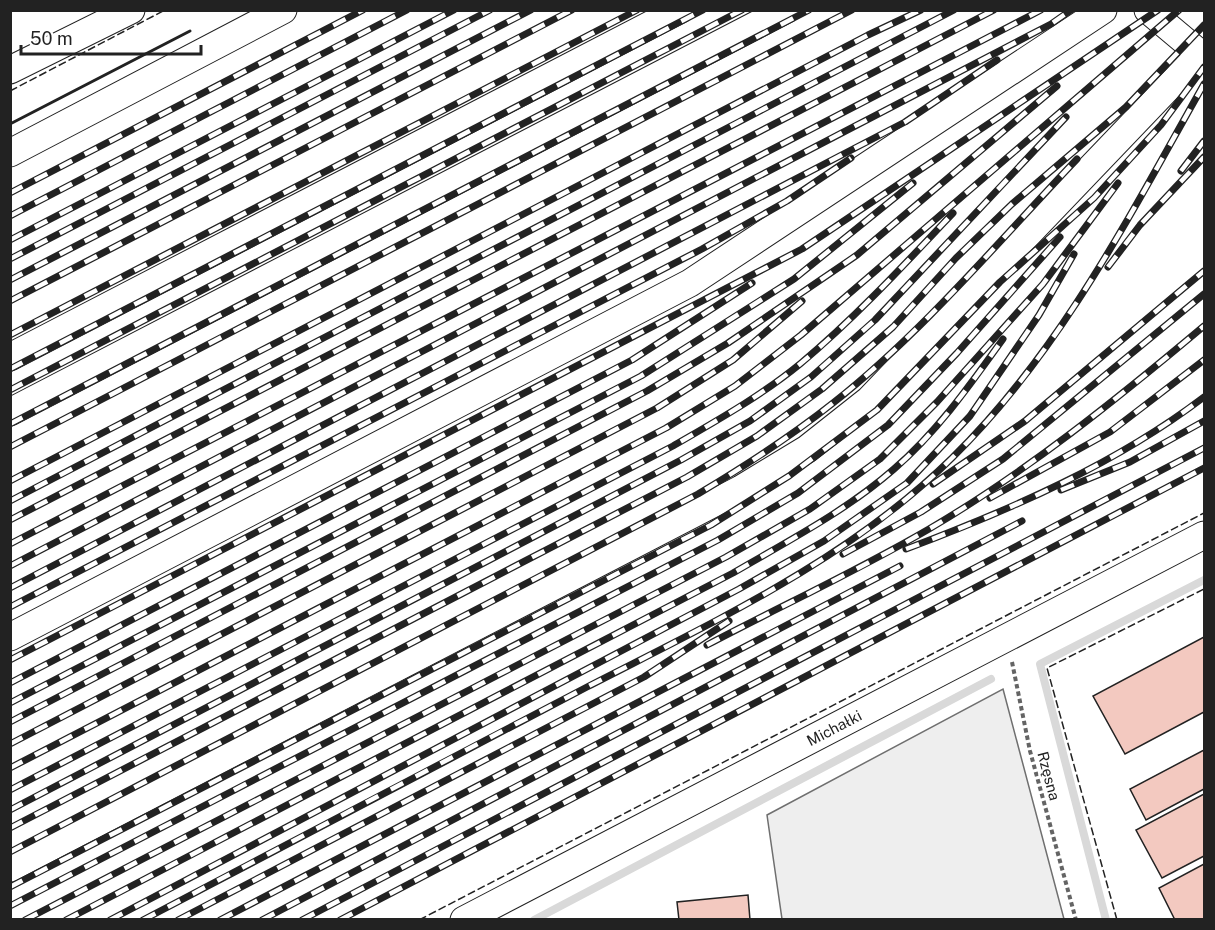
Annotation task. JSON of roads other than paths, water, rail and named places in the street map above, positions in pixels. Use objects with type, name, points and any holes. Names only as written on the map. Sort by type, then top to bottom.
[{"type":"street","points":[[10,70],[131,10]]},
{"type":"street","points":[[10,153],[283,10]]},
{"type":"street","points":[[10,357],[679,10]]},
{"type":"street","points":[[10,412],[785,10]]},
{"type":"street","points":[[10,637],[690,283],[1103,10]]},
{"type":"street","points":[[10,868],[730,495],[807,449],[869,400],[1202,56],[1148,10]]},
{"type":"street","name":"Michałki","points":[[482,915],[1002,639],[1204,535]]},
{"type":"waterway","points":[[1106,920],[1040,664],[1204,580]]},
{"type":"waterway","points":[[534,920],[991,679]]},
{"type":"railway","points":[[10,193],[363,10]]},
{"type":"railway","points":[[10,216],[407,10]]},
{"type":"railway","points":[[10,240],[454,10]]},
{"type":"railway","points":[[10,259],[490,10]]},
{"type":"railway","points":[[10,280],[531,10]]},
{"type":"railway","points":[[10,301],[572,10]]},
{"type":"railway","points":[[10,335],[637,10]]},
{"type":"railway","points":[[10,369],[703,10]]},
{"type":"railway","points":[[10,390],[742,10]]},
{"type":"railway","points":[[10,424],[809,10]]},
{"type":"railway","points":[[10,447],[852,10]]},
{"type":"railway","points":[[10,481],[868,35],[921,10]]},
{"type":"railway","points":[[10,501],[954,10]]},
{"type":"railway","points":[[10,520],[994,10]]},
{"type":"railway","points":[[10,544],[1041,10]]},
{"type":"railway","points":[[10,566],[1051,24],[1071,10]]},
{"type":"railway","points":[[10,660],[802,249],[1158,10]]},
{"type":"railway","points":[[10,768],[666,428],[735,386],[801,335],[1179,10]]},
{"type":"railway","points":[[10,828],[687,477],[757,436],[822,389],[893,327],[956,258],[1012,204],[1126,107],[1204,25]]},
{"type":"railway","points":[[10,588],[905,122],[997,60]]},
{"type":"railway","points":[[10,887],[711,525],[789,476],[877,410],[1000,282],[1094,198],[1161,125],[1204,67]]},
{"type":"railway","points":[[143,920],[731,612],[825,558],[869,528],[952,458],[991,417],[1027,373],[1091,280],[1204,84]]},
{"type":"railway","points":[[10,722],[647,391],[728,343],[857,255],[1057,86]]},
{"type":"railway","points":[[10,810],[681,460],[750,421],[811,377],[875,320],[1066,117]]},
{"type":"railway","points":[[1181,171],[1204,141]]},
{"type":"railway","points":[[1108,267],[1140,225],[1204,157]]},
{"type":"railway","points":[[10,607],[702,249],[787,201],[851,158]]},
{"type":"railway","points":[[10,852],[698,494],[750,462],[833,403],[898,347],[959,286],[1077,159]]},
{"type":"railway","points":[[10,703],[641,376],[794,279],[913,183]]},
{"type":"railway","points":[[25,920],[726,557],[810,509],[880,459],[937,402],[1043,284],[1118,183]]},
{"type":"railway","points":[[10,790],[673,446],[738,408],[785,376],[840,328],[879,291],[953,213]]},
{"type":"railway","points":[[10,906],[718,540],[798,493],[888,425],[957,353],[1060,237]]},
{"type":"railway","points":[[110,920],[739,589],[824,541],[907,483],[970,416],[1039,315],[1074,254]]},
{"type":"railway","points":[[933,484],[1025,421],[1204,271]]},
{"type":"railway","points":[[10,683],[632,360],[752,283]]},
{"type":"railway","points":[[843,554],[921,512],[1003,459],[1204,294]]},
{"type":"railway","points":[[10,744],[657,408],[733,360],[802,301]]},
{"type":"railway","points":[[707,645],[874,559],[966,507],[1037,459],[1204,326]]},
{"type":"railway","points":[[66,920],[733,573],[816,525],[876,484],[910,455],[952,407],[1003,339]]},
{"type":"railway","points":[[990,498],[1110,432],[1204,360]]},
{"type":"railway","points":[[906,549],[1061,484],[1135,444],[1204,397]]},
{"type":"railway","points":[[1061,490],[1130,462],[1204,421]]},
{"type":"railway","points":[[302,920],[1204,448]]},
{"type":"railway","points":[[340,920],[1204,468]]},
{"type":"railway","points":[[262,920],[1022,521]]},
{"type":"railway","points":[[220,920],[900,566]]},
{"type":"railway","points":[[178,920],[644,677],[729,621]]}]
